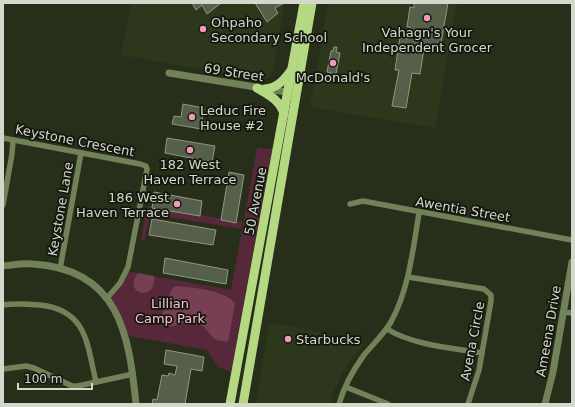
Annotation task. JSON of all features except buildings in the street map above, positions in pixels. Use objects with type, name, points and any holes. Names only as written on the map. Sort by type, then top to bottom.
[{"type":"main road","name":"50 Avenue","points":[[230,404],[284,114],[292,93],[292,68],[304,3]]},
{"type":"main road","name":"50 Avenue","points":[[243,404],[292,93],[312,3]]},
{"type":"main road","points":[[261,89],[270,89],[280,83],[292,68]]},
{"type":"main road","points":[[261,89],[277,101],[282,107],[284,114]]},
{"type":"street","name":"69 Street","points":[[168,73],[292,93]]},
{"type":"street","name":"Keystone Crescent","points":[[3,138],[146,166],[147,169],[128,267],[120,283],[107,298]]},
{"type":"street","points":[[3,204],[13,140]]},
{"type":"street","name":"Keystone Lane","points":[[60,269],[81,153]]},
{"type":"street","name":"Awentia Street","points":[[350,204],[363,201],[419,213],[572,240]]},
{"type":"street","points":[[339,404],[360,361],[387,329],[399,304],[408,276],[419,213]]},
{"type":"street","name":"Ameena Drive","points":[[545,404],[551,379],[572,262]]},
{"type":"street","points":[[3,266],[32,264],[60,269],[85,280],[107,298],[116,311],[129,352],[136,404]]},
{"type":"street","name":"Avena Circle","points":[[408,276],[484,289],[489,293],[491,301],[482,353],[477,378],[468,404]]},
{"type":"street","points":[[3,305],[23,303],[47,306],[60,309],[75,320],[82,330],[87,344],[96,382]]},
{"type":"street","points":[[563,312],[572,313]]},
{"type":"street","points":[[387,329],[395,334],[414,340],[482,353]]},
{"type":"street","points":[[3,369],[26,366],[34,368],[72,386],[133,374]]},
{"type":"street","points":[[346,387],[388,404]]},
{"type":"shaded area","name":"Ohpaho Secondary School","points":[[131,3],[285,3],[272,75],[264,80],[121,55]]},
{"type":"shaded area","points":[[328,3],[457,3],[435,128],[310,107]]},
{"type":"shaded area","points":[[269,322],[353,339],[364,344],[351,359],[340,378],[332,395],[330,404],[256,404]]},
{"type":"green space","name":"Lillian Camp Park","points":[[257,148],[272,149],[231,372],[218,367],[207,350],[124,335],[107,298],[126,271],[231,290]]},
{"type":"green space","points":[[147,206],[243,222],[241,229],[150,214],[145,240],[141,240]]},
{"type":"green space","points":[[138,273],[154,276],[154,284],[151,290],[141,292],[137,290],[134,286],[134,281]]},
{"type":"green space","points":[[179,286],[217,292],[235,303],[228,342],[215,339],[198,323],[187,322],[173,326],[166,326],[162,314],[171,291],[174,287]]},
{"type":"place","name":"Vahagn's Your Independent Grocer","points":[[427,18]]},
{"type":"place","name":"Ohpaho Secondary School","points":[[203,29]]},
{"type":"place","name":"McDonald's","points":[[333,63]]},
{"type":"place","name":"Leduc Fire House #2","points":[[192,117]]},
{"type":"place","name":"182 West Haven Terrace","points":[[190,150]]},
{"type":"place","name":"186 West Haven Terrace","points":[[177,204]]},
{"type":"place","name":"Starbucks","points":[[288,339]]}]
